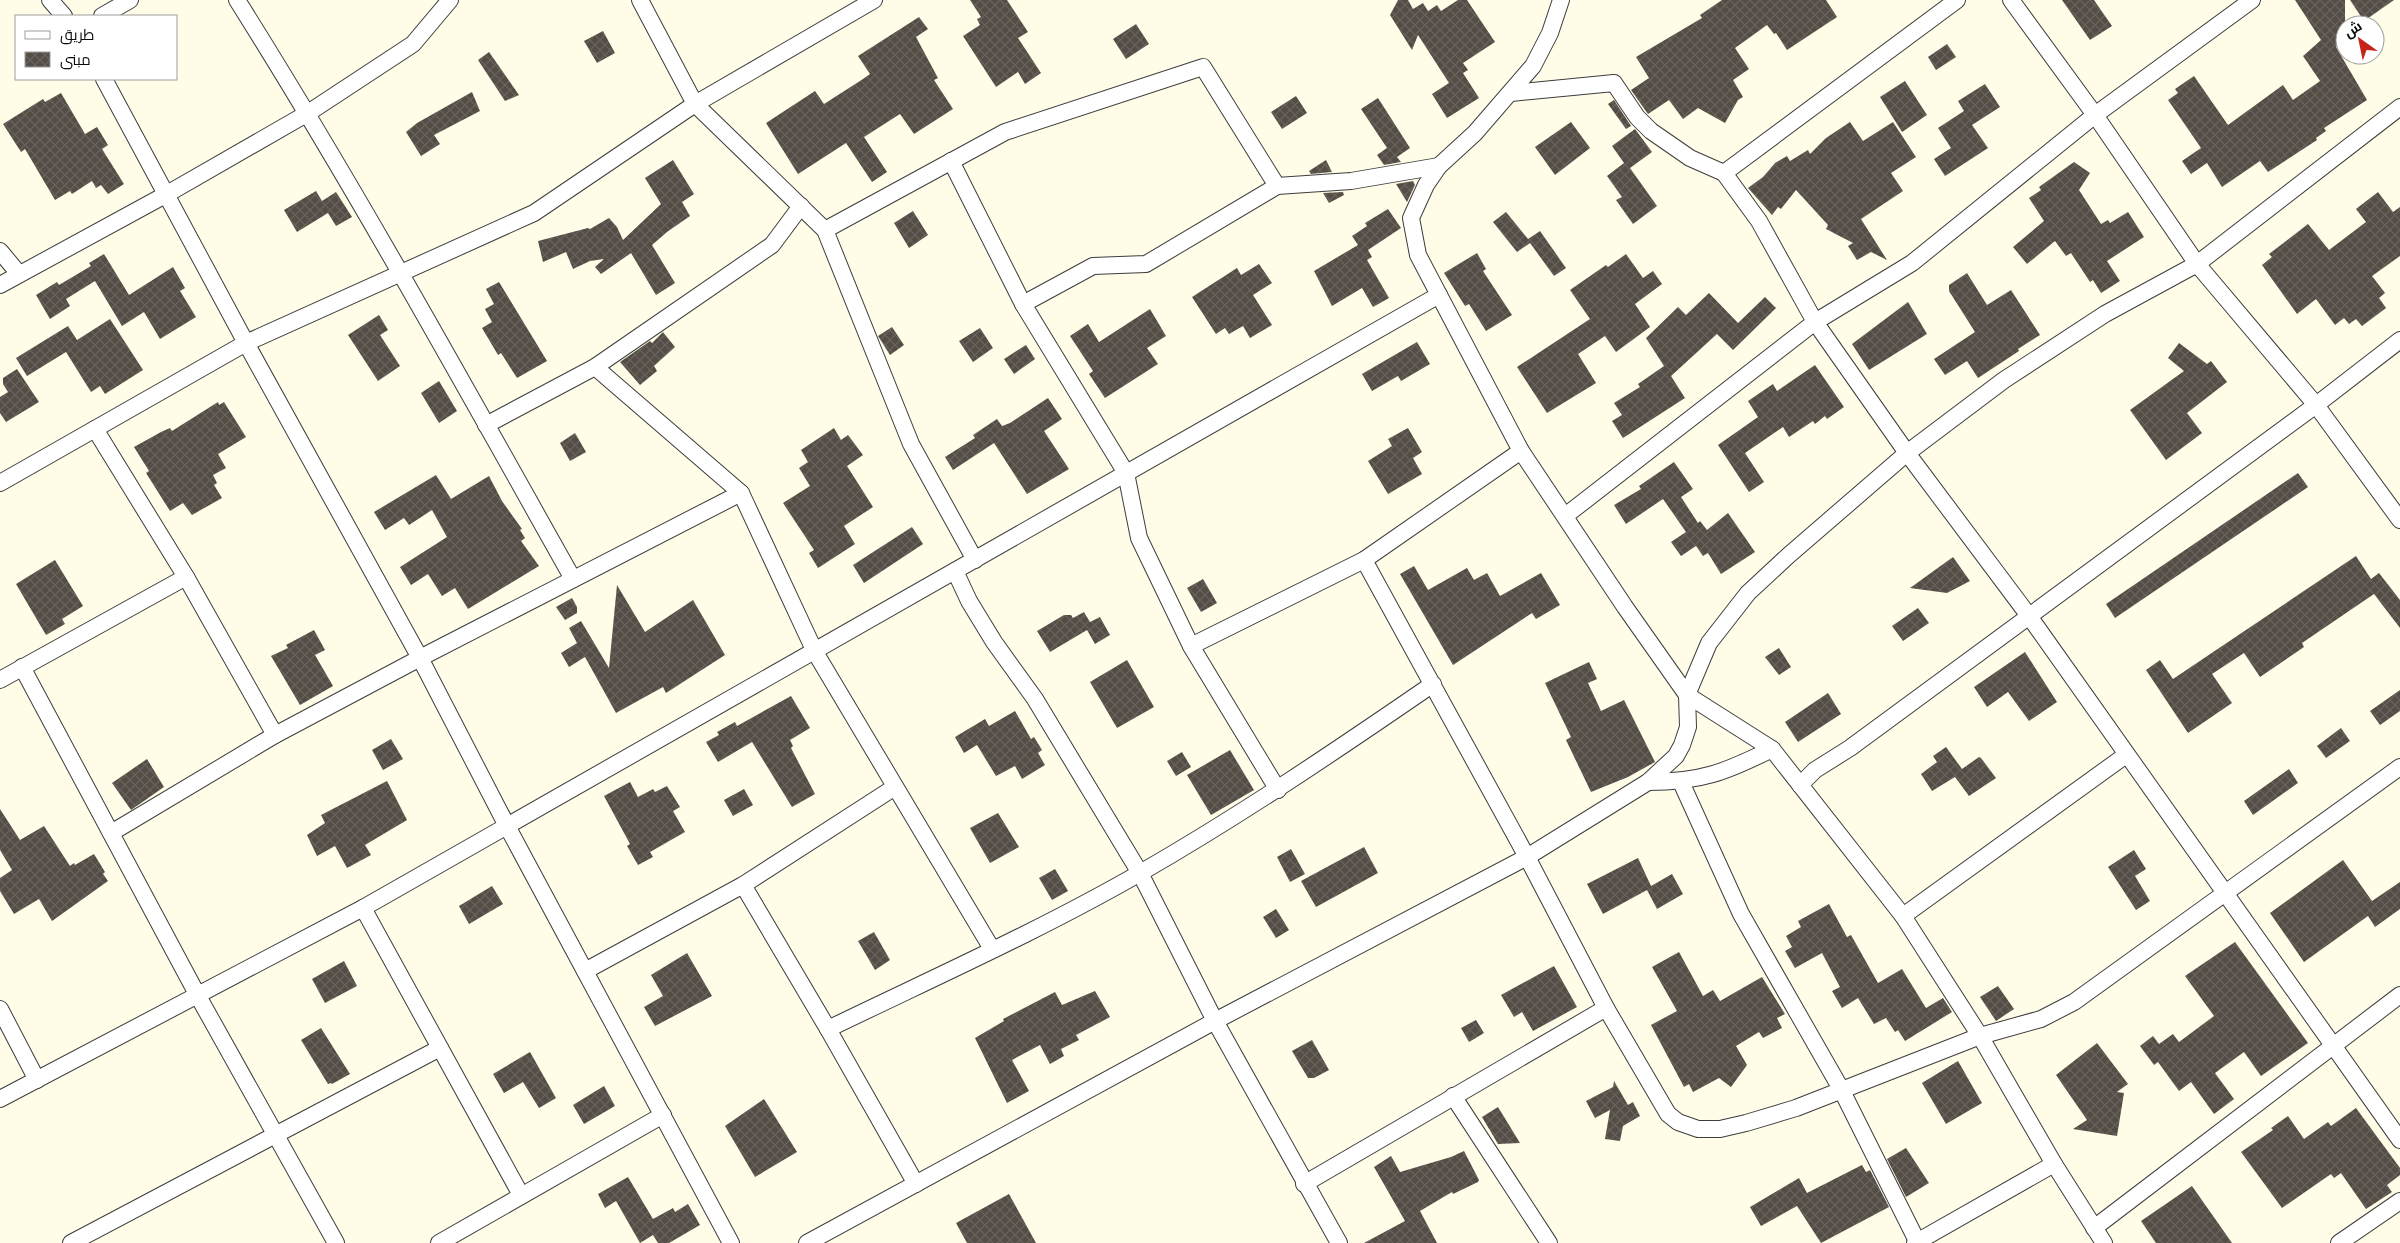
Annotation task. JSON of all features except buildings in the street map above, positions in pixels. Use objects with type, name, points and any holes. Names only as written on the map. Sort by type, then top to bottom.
[{"type":"street","points":[[50,0],[63,15]]},
{"type":"street","points":[[104,15],[130,0]]},
{"type":"street","points":[[237,0],[308,113],[401,273],[573,579]]},
{"type":"street","points":[[0,285],[167,194],[308,113],[413,44],[450,0]]},
{"type":"street","points":[[640,0],[695,104],[825,230],[911,444],[975,560]]},
{"type":"street","points":[[0,483],[246,343],[534,213],[695,104],[874,0]]},
{"type":"street","points":[[1561,0],[1550,32],[1533,66],[1475,133],[1439,166],[1422,192],[1411,218],[1418,255],[1521,451],[1625,607],[1688,695],[1772,749],[1903,916],[1980,1036],[2054,1164],[2104,1243]]},
{"type":"street","points":[[1724,173],[1957,0]]},
{"type":"street","points":[[2011,0],[2094,115],[2197,264],[2316,405],[2400,520]]},
{"type":"street","points":[[1565,516],[1815,322],[1912,263],[2094,115],[2252,0]]},
{"type":"street","points":[[825,230],[1005,132],[1203,67],[1277,186]]},
{"type":"street","points":[[105,80],[246,343],[420,658],[507,826],[732,1243]]},
{"type":"street","points":[[1511,93],[1614,82],[1637,118],[1651,131],[1690,158],[1724,173],[1759,221],[1815,322],[1908,453],[2029,616],[2400,1140]]},
{"type":"street","points":[[807,1243],[1215,1021],[1527,857],[1648,782],[1676,756],[1682,745],[1688,727],[1688,695],[1709,643],[1748,593],[1908,453],[2012,375],[2105,314],[2197,264],[2400,107]]},
{"type":"street","points":[[951,162],[1023,304],[1126,473],[1139,538],[1191,646],[1278,790]]},
{"type":"street","points":[[1023,304],[1093,266],[1146,264],[1277,186],[1351,181],[1439,166]]},
{"type":"street","points":[[486,425],[595,367],[772,245],[801,206]]},
{"type":"street","points":[[0,251],[19,274]]},
{"type":"street","points":[[0,1099],[363,908],[1439,295]]},
{"type":"street","points":[[1800,785],[1815,770],[1850,748],[2316,405],[2400,340]]},
{"type":"street","points":[[595,367],[741,493],[815,652],[992,949]]},
{"type":"street","points":[[95,429],[186,577],[275,735]]},
{"type":"street","points":[[1191,646],[1364,560],[1521,451]]},
{"type":"street","points":[[111,833],[275,735],[420,658],[741,493]]},
{"type":"street","points":[[1364,560],[1527,857],[1606,1008],[1668,1114],[1698,1129],[1720,1129],[1796,1108],[1980,1036],[2041,1019],[2074,1002],[2400,767]]},
{"type":"street","points":[[955,571],[969,601],[994,642],[1036,699],[1140,873],[1215,1021],[1338,1243]]},
{"type":"street","points":[[0,680],[186,577]]},
{"type":"street","points":[[22,668],[198,996],[336,1243]]},
{"type":"street","points":[[828,1029],[1056,919],[1140,873],[1278,790],[1433,684]]},
{"type":"street","points":[[1648,782],[1681,782],[1724,772],[1772,749]]},
{"type":"street","points":[[1903,916],[2126,755]]},
{"type":"street","points":[[1681,782],[1741,914],[1841,1089],[1917,1242],[2054,1164]]},
{"type":"street","points":[[585,971],[743,885],[895,787]]},
{"type":"street","points":[[743,885],[916,1184]]},
{"type":"street","points":[[363,908],[521,1195]]},
{"type":"street","points":[[2094,1228],[2400,995]]},
{"type":"street","points":[[1304,1184],[1606,1008]]},
{"type":"street","points":[[0,1009],[37,1080]]},
{"type":"street","points":[[71,1243],[440,1048]]},
{"type":"street","points":[[1453,1096],[1549,1243]]},
{"type":"street","points":[[439,1243],[663,1115]]},
{"type":"street","points":[[2339,1243],[2400,1201]]}]
